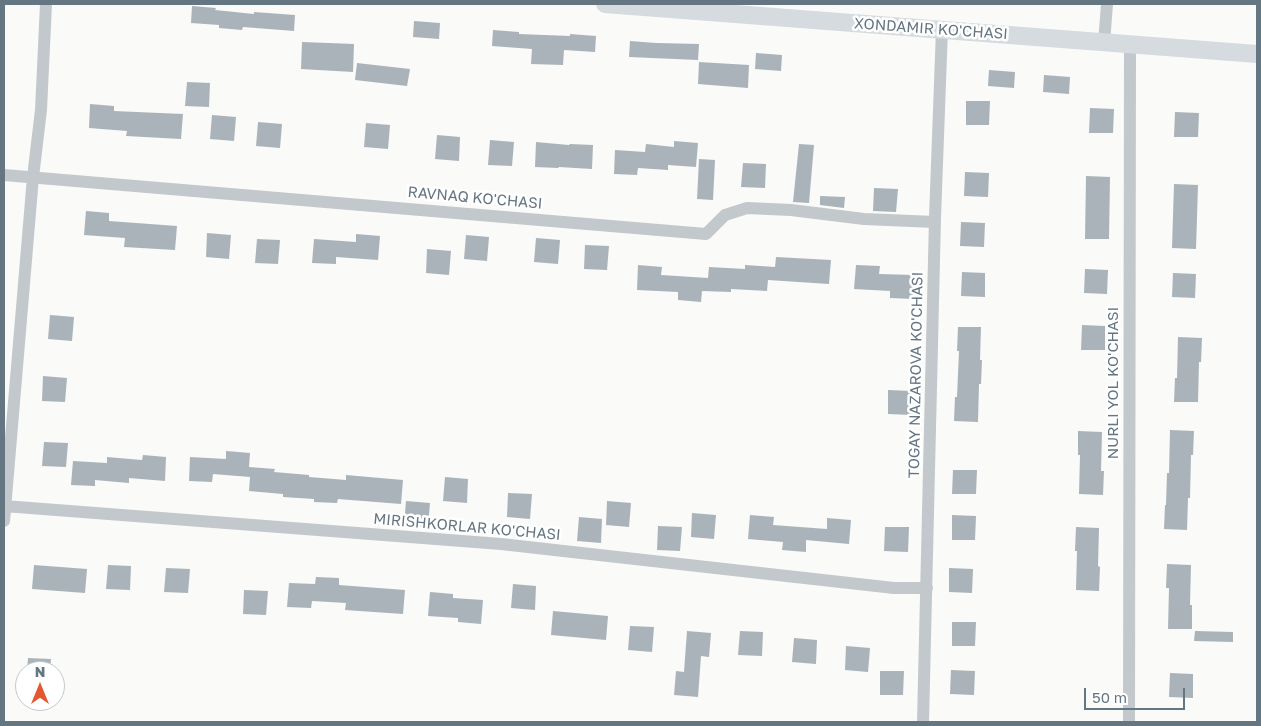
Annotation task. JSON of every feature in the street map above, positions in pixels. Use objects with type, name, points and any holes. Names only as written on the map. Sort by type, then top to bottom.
[{"type":"main road","name":"XONDAMIR KO'CHASI","points":[[606,4],[1257,54]]},
{"type":"street","points":[[4,521],[33,177],[41,110],[46,4]]},
{"type":"street","points":[[1104,43],[1108,4]]},
{"type":"street","name":"TOGAY NAZAROVA KO'CHASI","points":[[923,722],[935,222],[942,29]]},
{"type":"street","name":"NURLI YOL KO'CHASI","points":[[1130,44],[1130,722]]},
{"type":"street","name":"RAVNAQ KO'CHASI","points":[[4,175],[706,234],[725,215],[747,208],[791,210],[864,219],[935,222]]},
{"type":"street","name":"MIRISHKORLAR KO'CHASI","points":[[4,506],[501,544],[894,588],[927,588]]},
{"type":"building","points":[[192,6],[254,14],[254,12],[295,15],[294,31],[243,27],[242,30],[219,28],[219,25],[191,23]]},
{"type":"building","points":[[414,21],[440,23],[439,39],[413,37]]},
{"type":"building","points":[[493,30],[519,32],[519,34],[596,36],[595,52],[564,50],[563,65],[531,64],[532,49],[492,46]]},
{"type":"building","points":[[630,41],[699,44],[698,60],[629,57]]},
{"type":"building","points":[[302,42],[354,44],[353,72],[301,69]]},
{"type":"building","points":[[756,53],[782,55],[781,71],[755,69]]},
{"type":"building","points":[[699,62],[749,65],[748,88],[698,84]]},
{"type":"building","points":[[357,63],[410,69],[407,86],[355,80]]},
{"type":"building","points":[[989,70],[1015,72],[1014,88],[988,86]]},
{"type":"building","points":[[1044,75],[1070,77],[1069,94],[1043,92]]},
{"type":"building","points":[[187,82],[210,83],[209,107],[185,106]]},
{"type":"building","points":[[966,101],[990,101],[989,125],[966,125]]},
{"type":"building","points":[[90,104],[114,106],[114,111],[183,114],[181,139],[126,136],[127,131],[89,128]]},
{"type":"building","points":[[1090,108],[1114,109],[1113,133],[1089,133]]},
{"type":"building","points":[[1175,112],[1199,113],[1198,137],[1174,137]]},
{"type":"building","points":[[212,115],[236,117],[234,141],[210,139]]},
{"type":"building","points":[[258,122],[282,124],[280,148],[256,146]]},
{"type":"building","points":[[366,123],[390,125],[388,149],[364,147]]},
{"type":"building","points":[[437,135],[460,137],[459,161],[435,159]]},
{"type":"building","points":[[490,140],[514,142],[512,166],[488,165]]},
{"type":"building","points":[[674,141],[698,143],[696,167],[668,165],[668,170],[638,168],[637,175],[614,174],[615,150],[645,152],[646,144],[674,147]]},
{"type":"building","points":[[536,142],[593,145],[592,169],[535,167]]},
{"type":"building","points":[[799,144],[814,145],[809,203],[793,202]]},
{"type":"building","points":[[699,159],[715,160],[713,200],[697,199]]},
{"type":"building","points":[[743,163],[766,164],[765,188],[741,187]]},
{"type":"building","points":[[965,172],[989,173],[988,197],[964,196]]},
{"type":"building","points":[[1086,176],[1110,177],[1109,239],[1085,239]]},
{"type":"building","points":[[1174,184],[1198,185],[1196,249],[1172,248]]},
{"type":"building","points":[[874,188],[898,189],[896,212],[873,211]]},
{"type":"building","points":[[820,196],[845,197],[844,208],[820,205]]},
{"type":"building","points":[[86,211],[109,213],[109,221],[177,226],[175,250],[124,247],[125,238],[84,235]]},
{"type":"building","points":[[961,222],[985,223],[984,247],[960,246]]},
{"type":"building","points":[[207,233],[231,235],[229,259],[206,257]]},
{"type":"building","points":[[356,234],[380,236],[378,260],[336,257],[336,264],[312,263],[314,239],[356,242]]},
{"type":"building","points":[[466,235],[489,237],[487,261],[464,259]]},
{"type":"building","points":[[536,238],[560,240],[558,264],[534,262]]},
{"type":"building","points":[[257,239],[280,240],[278,264],[255,263]]},
{"type":"building","points":[[585,245],[609,246],[607,270],[584,269]]},
{"type":"building","points":[[427,249],[451,251],[449,275],[426,273]]},
{"type":"building","points":[[776,257],[831,260],[829,284],[768,280],[767,291],[731,289],[731,292],[702,291],[701,302],[678,300],[678,292],[637,290],[638,265],[662,267],[661,275],[708,278],[709,267],[745,269],[745,265],[775,267]]},
{"type":"building","points":[[856,265],[880,266],[879,274],[914,275],[913,299],[890,298],[890,291],[854,289]]},
{"type":"building","points":[[1085,269],[1108,270],[1107,294],[1084,293]]},
{"type":"building","points":[[962,272],[985,273],[985,297],[961,296]]},
{"type":"building","points":[[1173,273],[1196,274],[1195,298],[1172,297]]},
{"type":"building","points":[[50,315],[74,317],[72,341],[48,339]]},
{"type":"building","points":[[1082,325],[1105,326],[1105,350],[1081,350]]},
{"type":"building","points":[[958,327],[981,327],[980,360],[982,360],[978,422],[954,421],[959,351],[957,351]]},
{"type":"building","points":[[1178,337],[1202,338],[1198,402],[1174,402],[1175,378],[1177,378]]},
{"type":"building","points":[[43,376],[67,378],[65,402],[42,401]]},
{"type":"building","points":[[888,390],[912,391],[912,415],[888,414]]},
{"type":"building","points":[[1170,430],[1194,431],[1187,530],[1164,529],[1167,473],[1169,473]]},
{"type":"building","points":[[1078,431],[1102,432],[1101,471],[1104,471],[1103,495],[1079,494],[1080,455],[1078,455]]},
{"type":"building","points":[[44,442],[68,443],[66,467],[42,466]]},
{"type":"building","points":[[226,451],[250,453],[249,467],[275,469],[274,472],[346,480],[346,475],[403,480],[401,504],[338,499],[337,503],[314,502],[314,499],[283,497],[283,494],[249,491],[250,477],[213,474],[212,482],[189,481],[190,457],[226,459]]},
{"type":"building","points":[[143,455],[166,457],[165,481],[129,478],[129,483],[95,480],[95,486],[71,485],[73,461],[107,463],[107,457],[142,460]]},
{"type":"building","points":[[953,470],[977,470],[976,494],[952,494]]},
{"type":"building","points":[[445,477],[468,479],[467,503],[443,501]]},
{"type":"building","points":[[508,493],[532,494],[530,519],[507,517]]},
{"type":"building","points":[[406,501],[430,503],[428,527],[404,525]]},
{"type":"building","points":[[607,501],[631,503],[629,527],[606,525]]},
{"type":"building","points":[[692,513],[716,515],[714,539],[691,537]]},
{"type":"building","points":[[750,515],[774,517],[773,525],[827,529],[827,518],[851,520],[849,544],[806,540],[806,552],[782,550],[783,542],[748,539]]},
{"type":"building","points":[[952,515],[976,516],[975,540],[952,540]]},
{"type":"building","points":[[579,517],[602,519],[601,543],[577,541]]},
{"type":"building","points":[[658,526],[682,527],[680,551],[657,550]]},
{"type":"building","points":[[885,527],[909,527],[908,552],[884,551]]},
{"type":"building","points":[[1076,527],[1099,528],[1099,591],[1076,590]]},
{"type":"building","points":[[1167,564],[1191,565],[1190,605],[1192,605],[1192,629],[1168,629],[1169,588],[1166,588]]},
{"type":"building","points":[[34,565],[87,569],[85,593],[32,589]]},
{"type":"building","points":[[108,565],[131,566],[130,590],[106,589]]},
{"type":"building","points":[[166,568],[190,569],[188,593],[164,592]]},
{"type":"building","points":[[949,568],[973,569],[972,593],[949,592]]},
{"type":"building","points":[[316,577],[339,578],[339,585],[405,590],[403,614],[345,610],[346,603],[312,601],[311,608],[287,607],[289,583],[315,584]]},
{"type":"building","points":[[513,584],[536,586],[535,610],[511,608]]},
{"type":"building","points":[[244,590],[268,591],[266,615],[243,614]]},
{"type":"building","points":[[430,592],[453,594],[453,598],[483,600],[481,624],[458,622],[458,618],[428,616]]},
{"type":"building","points":[[553,611],[608,616],[606,640],[551,635]]},
{"type":"building","points":[[952,622],[976,622],[975,646],[952,646]]},
{"type":"building","points":[[630,626],[654,627],[652,652],[628,650]]},
{"type":"building","points":[[687,631],[711,633],[709,657],[701,656],[698,697],[674,695],[676,671],[684,672]]},
{"type":"building","points":[[740,631],[763,632],[762,656],[738,655]]},
{"type":"building","points":[[1195,631],[1233,632],[1233,642],[1194,641]]},
{"type":"building","points":[[794,638],[817,640],[816,664],[792,662]]},
{"type":"building","points":[[846,646],[870,648],[868,672],[845,670]]},
{"type":"building","points":[[28,658],[51,659],[51,661],[28,661]]},
{"type":"building","points":[[951,670],[975,671],[974,695],[950,694]]},
{"type":"building","points":[[880,671],[904,671],[903,695],[880,695]]},
{"type":"building","points":[[1170,673],[1193,674],[1193,698],[1169,697]]}]
